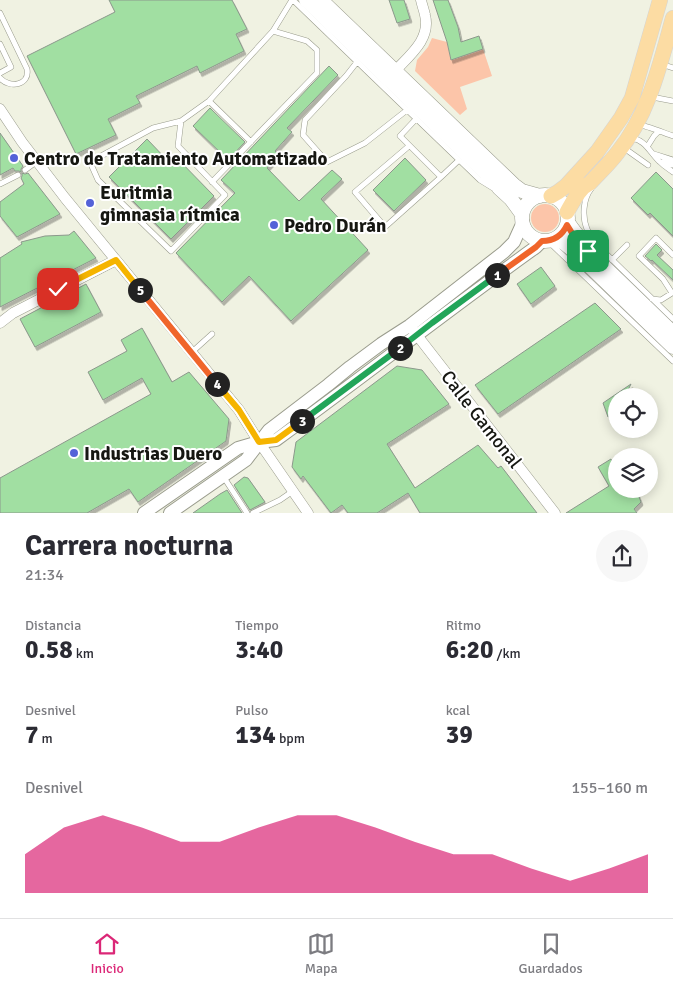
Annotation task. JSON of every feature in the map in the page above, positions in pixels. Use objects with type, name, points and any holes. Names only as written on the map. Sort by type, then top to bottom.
[{"type":"main road","points":[[306,0],[497,184],[511,200],[522,218],[529,235],[535,239],[564,243],[673,346]]},
{"type":"main road","points":[[320,0],[514,185],[522,190],[558,199],[563,205],[572,233],[585,248],[673,333]]},
{"type":"main road","points":[[522,218],[524,208],[528,202],[534,198],[558,192],[566,186],[604,144],[621,118],[632,98],[660,0]]},
{"type":"main road","points":[[548,240],[564,231],[567,217],[578,194],[619,152],[635,126],[649,96],[667,66],[673,18]]},
{"type":"street","points":[[395,71],[419,47],[426,34],[426,17],[421,0]]},
{"type":"street","points":[[0,110],[36,162],[239,410],[308,513]]},
{"type":"street","points":[[144,513],[238,448],[259,442],[276,440],[413,331],[507,250],[514,242],[522,218]]},
{"type":"street","points":[[413,331],[432,323],[548,240]]},
{"type":"street","points":[[0,323],[13,313],[116,260]]},
{"type":"street","name":"Calle Gamonal","points":[[413,331],[555,513]]},
{"type":"street","points":[[170,513],[246,460],[259,442]]},
{"type":"lane","points":[[181,121],[178,146],[226,195],[171,251],[98,180],[90,162],[153,128],[181,121],[209,101],[273,31],[293,0],[484,183],[493,188],[499,188]]},
{"type":"lane","points":[[0,13],[28,74],[24,80],[14,85],[5,83],[0,78]]},
{"type":"lane","points":[[212,182],[317,73],[317,50],[307,41],[273,31]]},
{"type":"lane","points":[[0,44],[11,67],[0,73]]},
{"type":"lane","points":[[357,62],[305,120],[304,135],[327,162],[365,143],[407,110]]},
{"type":"lane","points":[[649,96],[673,102]]},
{"type":"lane","points":[[209,101],[251,142]]},
{"type":"lane","points":[[416,118],[400,136],[441,177]]},
{"type":"lane","points":[[635,126],[642,125],[673,136]]},
{"type":"lane","points":[[647,147],[659,131]]},
{"type":"lane","points":[[648,165],[625,143],[634,138],[637,139],[673,172]]},
{"type":"lane","points":[[409,146],[354,192],[385,227],[459,160]]},
{"type":"lane","points":[[654,154],[673,160]]},
{"type":"lane","points":[[659,161],[673,165]]},
{"type":"lane","points":[[25,170],[36,162]]},
{"type":"lane","points":[[0,184],[18,175]]},
{"type":"lane","points":[[593,186],[588,192],[584,217],[588,231],[595,243],[673,319]]},
{"type":"lane","points":[[567,217],[580,232],[591,242],[595,243]]},
{"type":"lane","points":[[652,299],[662,300],[673,293],[639,256],[656,238],[673,255]]},
{"type":"lane","points":[[548,240],[673,360]]},
{"type":"lane","points":[[612,260],[627,245]]},
{"type":"lane","points":[[191,353],[212,334]]},
{"type":"lane","points":[[223,476],[247,513]]},
{"type":"lane","points":[[253,513],[280,500],[293,491]]},
{"type":"shaded area","points":[[432,38],[447,42],[451,60],[483,49],[492,76],[460,87],[467,109],[460,115],[415,71],[417,60],[428,47]]},
{"type":"shaded area","points":[[545,204],[555,208],[559,218],[555,228],[545,232],[535,228],[531,218],[535,208]]},
{"type":"building","points":[[109,0],[232,0],[247,29],[236,34],[244,51],[200,73],[197,66],[136,96],[140,103],[108,119],[116,135],[76,154],[27,56],[115,12]]},
{"type":"building","points":[[389,0],[404,0],[410,19],[397,23]]},
{"type":"building","points":[[433,0],[448,0],[458,27],[461,42],[479,36],[483,49],[451,60]]},
{"type":"building","name":"Pedro Durán","points":[[329,66],[338,75],[287,128],[292,132],[275,151],[279,155],[267,168],[299,201],[332,170],[342,179],[321,199],[368,250],[291,321],[249,276],[222,302],[176,253],[235,193],[221,180]]},
{"type":"building","points":[[210,108],[245,142],[228,160],[193,126]]},
{"type":"building","points":[[0,133],[23,166],[21,172],[15,171],[13,168],[0,175]]},
{"type":"building","points":[[147,139],[168,161],[174,155],[214,196],[171,239],[109,177]]},
{"type":"building","points":[[405,158],[426,180],[394,211],[373,190]]},
{"type":"building","points":[[656,172],[673,189],[673,236],[650,213],[648,215],[631,198]]},
{"type":"building","points":[[22,173],[28,173],[60,214],[17,237],[0,216],[0,202],[24,184],[21,178]]},
{"type":"building","points":[[74,231],[96,258],[0,307],[0,258],[22,244],[21,242],[45,236],[69,235]]},
{"type":"building","points":[[656,244],[662,250],[657,255],[673,270],[673,280],[652,260],[645,256]]},
{"type":"building","points":[[541,267],[555,286],[531,304],[517,284]]},
{"type":"building","points":[[86,284],[101,312],[35,347],[20,319]]},
{"type":"building","points":[[595,303],[621,329],[498,414],[475,385]]},
{"type":"building","points":[[142,328],[172,382],[189,372],[229,419],[226,441],[138,502],[129,489],[87,513],[0,513],[0,478],[151,394],[142,378],[103,400],[88,372],[127,351],[121,340]]},
{"type":"building","points":[[397,366],[422,370],[449,404],[387,444],[415,488],[478,445],[498,468],[501,466],[537,513],[420,513],[408,493],[377,513],[348,513],[342,505],[331,513],[303,476],[301,479],[292,467],[296,442]]},
{"type":"building","points":[[608,400],[608,417],[603,403]]},
{"type":"building","points":[[608,461],[608,484],[598,467]]},
{"type":"building","points":[[244,477],[248,478],[265,502],[250,510],[234,485]]},
{"type":"building","points":[[608,487],[608,498],[639,498],[641,502],[634,509],[637,513],[566,513]]},
{"type":"building","points":[[227,490],[242,513],[193,513],[220,494]]},
{"type":"place","name":"Centro de Tratamiento Automatizado","points":[[14,158]]},
{"type":"place","name":"Euritmia gimnasia rítmica","points":[[90,203]]},
{"type":"place","name":"Pedro Durán","points":[[274,225]]},
{"type":"place","name":"Industrias Duero","points":[[74,453]]},
{"type":"route","points":[[58,289],[116,260],[239,410],[259,442],[276,440],[542,241],[548,241],[560,236],[567,225],[588,251]]}]
